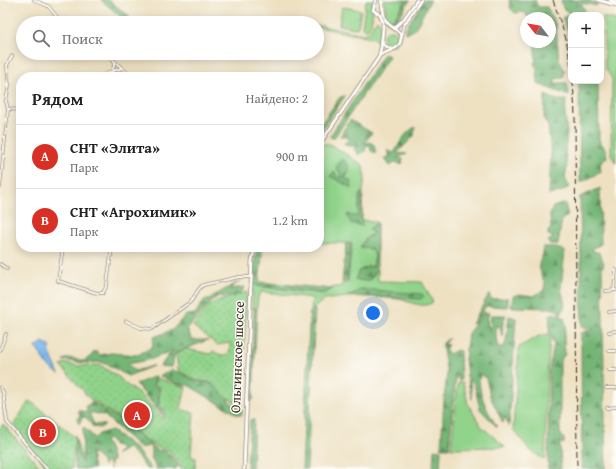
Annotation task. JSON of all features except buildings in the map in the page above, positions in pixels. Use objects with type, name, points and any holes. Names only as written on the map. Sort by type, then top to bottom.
[{"type":"main road","points":[[376,0],[373,10],[380,13]]},
{"type":"main road","points":[[382,0],[385,20],[393,28],[398,30],[401,36]]},
{"type":"main road","points":[[392,49],[384,45],[382,38],[384,31],[393,28],[403,20],[417,0]]},
{"type":"main road","points":[[379,57],[398,46],[406,22],[421,0]]},
{"type":"main road","points":[[598,0],[616,5]]},
{"type":"main road","points":[[610,0],[616,2]]},
{"type":"main road","points":[[374,4],[378,3],[383,5]]},
{"type":"main road","points":[[380,13],[384,9]]},
{"type":"main road","points":[[324,138],[379,57],[383,22],[380,13]]},
{"type":"main road","name":"Ольгинское шоссе","points":[[244,469],[251,277],[254,252]]},
{"type":"street","points":[[34,0],[48,6],[56,16]]},
{"type":"street","points":[[0,187],[8,109],[6,101],[9,85],[7,64],[12,56]]},
{"type":"street","points":[[113,60],[127,72]]},
{"type":"street","points":[[112,72],[114,66],[113,60]]},
{"type":"street","points":[[112,72],[118,68],[123,68]]},
{"type":"street","points":[[8,109],[16,110]]},
{"type":"street","points":[[62,252],[57,280],[73,287],[103,293],[106,285],[111,252]]},
{"type":"street","points":[[0,264],[7,270]]},
{"type":"street","points":[[606,291],[615,290],[616,270]]},
{"type":"street","points":[[126,321],[141,328],[152,329],[192,301],[203,284],[239,277],[251,277]]},
{"type":"street","points":[[609,312],[616,311]]},
{"type":"street","points":[[609,332],[616,331]]},
{"type":"street","points":[[0,350],[6,334]]},
{"type":"street","points":[[609,351],[616,351]]},
{"type":"street","points":[[609,370],[616,370]]},
{"type":"street","points":[[0,387],[3,392],[8,424],[47,469]]},
{"type":"street","points":[[606,388],[616,388]]},
{"type":"street","points":[[607,408],[616,407]]},
{"type":"green space","points":[[101,0],[108,0],[129,16],[120,16]]},
{"type":"green space","points":[[366,0],[374,0],[371,23],[367,30],[365,30],[362,27]]},
{"type":"green space","points":[[383,0],[406,0],[389,23],[385,17],[386,10]]},
{"type":"green space","points":[[407,0],[410,0],[395,24],[391,24],[390,22],[394,19]]},
{"type":"green space","points":[[424,0],[431,0],[420,21],[415,29],[411,32],[405,33],[405,29]]},
{"type":"green space","points":[[509,0],[535,0],[538,7],[547,7],[550,12],[515,13],[510,8]]},
{"type":"green space","points":[[561,0],[588,0],[597,4],[597,6],[581,3],[586,12],[568,12],[563,8]]},
{"type":"green space","points":[[342,7],[361,10],[358,27],[355,28],[339,25]]},
{"type":"green space","points":[[568,15],[568,33],[562,18]]},
{"type":"green space","points":[[604,17],[616,20],[616,163],[611,155],[612,79],[605,67]]},
{"type":"green space","points":[[377,20],[381,26],[378,44],[373,37],[371,38],[324,28],[324,26],[364,34],[369,32]]},
{"type":"green space","points":[[556,25],[559,60],[565,71],[563,78],[555,79],[554,83],[567,83],[569,96],[538,84],[537,68],[534,64],[536,59],[535,48],[556,48]]},
{"type":"green space","points":[[388,30],[394,30],[399,35],[397,44],[394,46],[388,46],[383,41],[383,35]]},
{"type":"green space","points":[[384,54],[389,56],[334,138],[331,138],[330,136]]},
{"type":"green space","points":[[579,84],[598,84],[599,140],[606,150],[607,157],[600,164],[601,172],[580,183]]},
{"type":"green space","points":[[545,95],[557,100],[566,100],[565,114],[567,132],[565,152],[567,167],[565,178],[569,187],[563,191],[549,195],[551,153],[548,126],[544,119]]},
{"type":"green space","points":[[345,96],[324,127],[324,120],[340,97]]},
{"type":"green space","points":[[350,120],[372,133],[364,143],[370,142],[374,145],[376,153],[371,151],[370,146],[366,145],[365,151],[359,155],[354,149],[356,146],[347,146],[344,143],[348,142],[347,136],[340,136]]},
{"type":"green space","points":[[415,127],[414,136],[397,153],[407,154],[397,158],[403,159],[402,165],[396,162],[390,166],[384,158],[389,158],[387,150],[394,153],[405,135]]},
{"type":"green space","points":[[324,144],[330,144],[363,165],[365,178],[362,220],[377,222],[369,229],[373,234],[366,238],[360,247],[372,250],[375,256],[373,266],[368,266],[358,271],[355,280],[369,281],[378,269],[378,281],[422,282],[433,302],[420,305],[391,298],[347,297],[325,299],[311,310],[312,298],[262,292],[258,297],[257,309],[252,308],[253,283],[257,286],[323,294],[334,287],[338,287],[348,282],[352,243],[324,243]]},
{"type":"green space","points":[[342,159],[348,164],[350,170],[345,179],[350,180],[352,188],[330,176],[335,172],[337,177],[342,178],[336,168]]},
{"type":"green space","points":[[600,188],[601,244],[591,250],[600,253],[604,264],[602,269],[606,469],[582,469],[581,333],[593,329],[582,327],[580,197]]},
{"type":"green space","points":[[362,192],[362,226],[351,223],[347,215],[358,216],[359,195]]},
{"type":"green space","points":[[565,203],[568,216],[562,219],[558,244],[549,244],[548,241],[552,239],[552,236],[548,235],[548,231],[551,229],[550,215],[553,207]]},
{"type":"green space","points":[[377,223],[377,269],[368,281],[355,280],[359,271],[373,267],[375,256],[372,249],[360,246],[373,233],[369,229]]},
{"type":"green space","points":[[346,244],[351,244],[347,281],[342,283]]},
{"type":"green space","points":[[543,247],[554,247],[565,251],[561,288],[565,305],[561,315],[557,310],[549,308],[511,307],[513,296],[520,294],[534,296],[544,290],[545,281],[542,279],[539,264],[543,254]]},
{"type":"green space","points":[[257,252],[262,252],[259,282],[333,289],[323,293],[257,286],[253,282],[254,262]]},
{"type":"green space","points":[[240,281],[229,289],[245,287],[241,293],[229,297],[219,296],[210,302],[187,329],[192,340],[208,340],[175,353],[172,367],[160,366],[173,350],[152,359],[128,364],[135,371],[153,366],[128,376],[101,362],[82,363],[63,360],[70,358],[84,361],[95,351],[100,355],[111,353],[138,355],[152,347],[154,337],[172,330],[186,315],[195,314],[205,299],[209,300]]},
{"type":"green space","points":[[362,289],[422,294],[424,296],[421,299],[348,296]]},
{"type":"green space","points":[[247,292],[241,405],[227,398],[210,382],[195,380],[178,370],[176,353],[187,349],[210,354],[213,351],[222,356],[229,355],[230,343],[217,345],[193,326],[210,304]]},
{"type":"green space","points":[[489,294],[491,299],[508,298],[508,307],[486,306],[475,323],[472,324]]},
{"type":"green space","points":[[254,308],[257,309],[253,400],[251,401]]},
{"type":"green space","points":[[315,309],[307,469],[302,469],[309,326],[311,322],[309,321],[310,312]]},
{"type":"green space","points":[[484,312],[489,313],[487,320],[490,334],[491,315],[506,315],[503,322],[502,337],[500,326],[496,326],[498,347],[504,347],[509,316],[516,318],[509,427],[505,416],[503,423],[490,396],[486,378],[480,374],[480,388],[484,402],[497,427],[480,409],[474,384],[470,379],[472,399],[467,377],[465,359],[468,333]]},
{"type":"green space","points":[[554,313],[564,318],[566,326],[564,337],[565,354],[560,361],[560,433],[564,439],[564,444],[560,442],[561,469],[548,469],[549,371],[554,344],[549,332],[550,315]]},
{"type":"green space","points":[[548,334],[550,339],[547,375],[545,460],[531,451],[513,429],[519,347],[539,336]]},
{"type":"green space","points":[[449,338],[445,344],[448,345],[445,349],[449,354],[457,350],[460,351],[461,380],[459,381],[456,374],[449,448],[441,448],[447,374],[442,344]]},
{"type":"green space","points":[[64,363],[79,366],[100,365],[120,378],[124,383],[140,394],[163,419],[165,409],[159,406],[160,387],[154,384],[156,378],[186,387],[181,409],[194,413],[191,454],[192,457],[196,458],[195,469],[180,469],[181,465],[166,448],[161,449],[146,440],[114,414],[90,399],[61,366]]},
{"type":"green space","points":[[172,370],[195,381],[209,383],[224,389],[241,387],[243,393],[227,400],[242,410],[242,415],[238,415],[188,385],[182,385],[159,376]]},
{"type":"green space","points":[[156,376],[153,385],[159,388],[159,405],[163,410],[162,415],[136,384]]},
{"type":"green space","points":[[463,382],[468,404],[481,426],[505,447],[451,448],[458,383]]},
{"type":"green space","points":[[29,401],[75,437],[72,469],[48,469],[13,426]]},
{"type":"green space","points":[[92,402],[116,417],[159,451],[165,450],[180,466],[176,467],[176,469],[156,469],[151,457],[151,448],[149,446],[140,448],[104,415],[89,413],[94,424],[105,425],[100,428],[93,427],[86,417],[82,418],[79,424],[77,419],[80,415],[78,410],[85,412],[87,410],[86,406]]},
{"type":"green space","points":[[254,419],[252,469],[247,469],[250,420]]},
{"type":"green space","points":[[3,424],[42,469],[0,469],[0,427]]},
{"type":"green space","points":[[83,427],[95,438],[99,434],[111,430],[136,449],[151,469],[146,469],[139,458],[128,448],[116,455],[121,448],[113,445],[112,441],[108,439],[105,441],[113,461],[110,462],[110,469],[108,462],[103,466],[101,460],[91,452],[94,469],[76,469],[75,435],[82,463]]},
{"type":"green space","points":[[434,449],[441,450],[440,469],[433,469]]},
{"type":"water","points":[[43,342],[51,347],[49,351],[59,374],[48,366],[36,347]]},
{"type":"railway","points":[[553,0],[568,50]]},
{"type":"railway","points":[[573,84],[575,115],[577,469]]},
{"type":"place","name":"СНТ «Элита»","points":[[137,415]]},
{"type":"place","name":"СНТ «Агрохимик»","points":[[43,432]]}]
